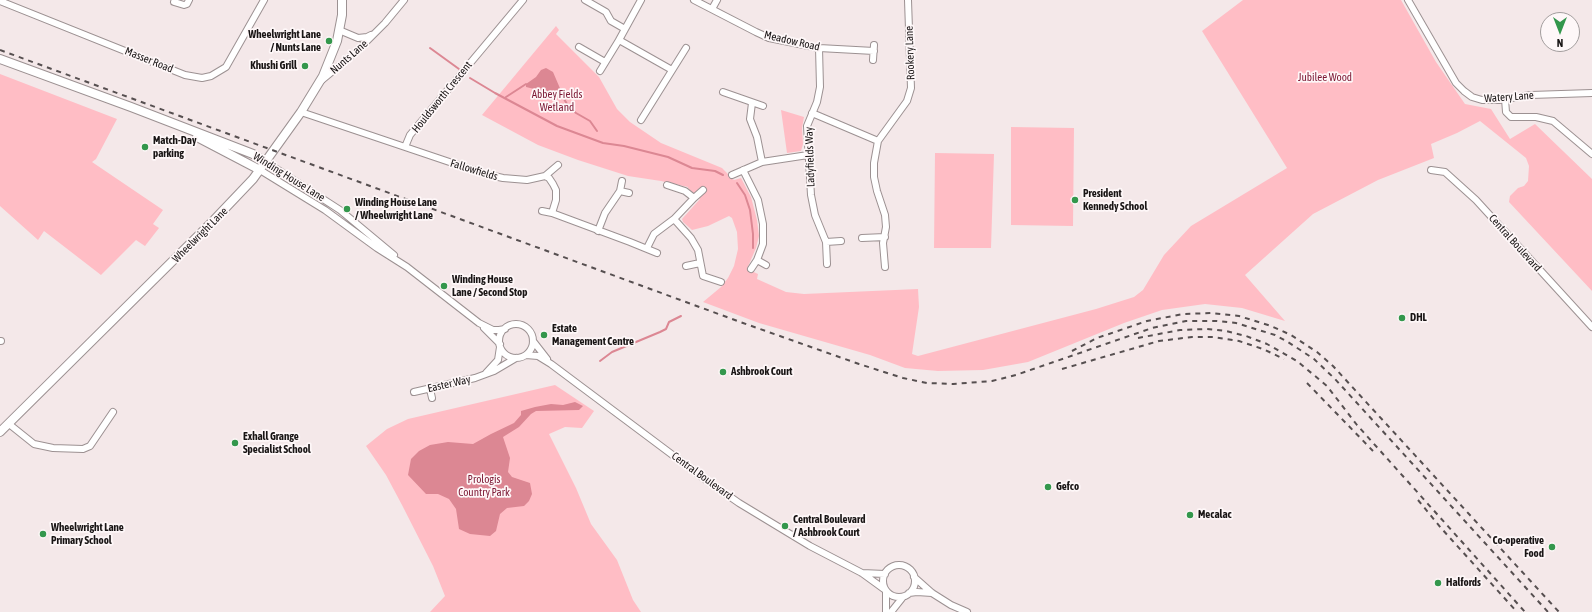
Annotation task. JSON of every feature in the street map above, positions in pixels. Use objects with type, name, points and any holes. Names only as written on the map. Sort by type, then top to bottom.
[{"type":"street","points":[[174,2],[184,5],[187,4],[189,0]]},
{"type":"street","name":"Masser Road","points":[[0,1],[185,75],[202,78],[211,76],[226,67],[264,0]]},
{"type":"street","name":"Wheelwright Lane","points":[[0,432],[247,187],[301,112],[320,81],[330,60],[339,30],[342,0]]},
{"type":"street","name":"Nunts Lane","points":[[320,81],[357,52],[404,0]]},
{"type":"street","name":"Houldsworth Crescent","points":[[405,147],[410,135],[523,0]]},
{"type":"street","points":[[585,0],[606,12],[611,21],[625,29]]},
{"type":"street","points":[[600,71],[642,0]]},
{"type":"street","name":"Meadow Road","points":[[694,0],[769,38],[819,48],[874,48],[873,60]]},
{"type":"street","points":[[712,9],[717,0]]},
{"type":"street","name":"Rookery Lane","points":[[885,267],[883,243],[886,227],[885,215],[874,177],[874,163],[878,141],[907,102],[910,88],[910,33],[908,0]]},
{"type":"street","name":"Watery Lane","points":[[1408,0],[1456,82],[1464,91],[1476,99],[1505,99],[1531,95],[1592,94]]},
{"type":"street","name":"Nunts Lane","points":[[339,30],[361,38],[367,38],[376,32]]},
{"type":"street","points":[[618,40],[672,70]]},
{"type":"street","points":[[580,47],[605,62]]},
{"type":"street","points":[[642,120],[686,48]]},
{"type":"street","name":"Ladyfields Way","points":[[819,48],[820,88],[817,102],[807,126],[808,155],[812,202],[815,215],[826,242],[827,264]]},
{"type":"street","name":"Winding House Lane","points":[[0,59],[253,154],[340,210],[407,267],[480,323],[493,330],[505,329]]},
{"type":"street","points":[[723,92],[763,106]]},
{"type":"street","points":[[1505,99],[1506,112],[1511,117],[1536,117],[1553,121],[1592,154]]},
{"type":"street","points":[[752,103],[750,119],[757,137],[762,162]]},
{"type":"street","name":"Winding House Lane","points":[[131,107],[212,145],[260,170],[324,210],[377,248],[407,267]]},
{"type":"street","points":[[301,112],[405,147]]},
{"type":"street","points":[[812,112],[878,141]]},
{"type":"street","name":"Fallowfields","points":[[405,147],[478,172],[503,178],[528,180],[545,176],[558,165]]},
{"type":"street","points":[[733,175],[762,162],[808,155]]},
{"type":"street","points":[[743,170],[758,200],[763,224],[763,244],[757,260],[751,269]]},
{"type":"street","name":"Central Boulevard","points":[[1431,170],[1445,172],[1476,200],[1592,327]]},
{"type":"street","points":[[545,176],[554,184],[556,190],[556,200],[552,213]]},
{"type":"street","points":[[598,231],[605,213],[620,191],[622,181]]},
{"type":"street","points":[[667,185],[685,191],[694,198]]},
{"type":"street","points":[[647,248],[654,234],[674,218],[703,190]]},
{"type":"street","points":[[620,191],[629,193]]},
{"type":"street","points":[[542,211],[552,213],[657,253]]},
{"type":"street","points":[[674,218],[691,238],[698,250],[703,276],[721,282]]},
{"type":"street","points":[[862,238],[885,237]]},
{"type":"street","points":[[826,242],[841,241]]},
{"type":"street","points":[[757,260],[766,265]]},
{"type":"street","points":[[686,266],[700,263]]},
{"type":"street","name":"Winding House Lane","points":[[480,323],[500,346]]},
{"type":"street","points":[[514,324],[522,325],[530,332],[533,341],[531,348],[526,355],[516,358],[507,355],[500,346],[500,338],[505,329],[514,324]]},
{"type":"street","name":"Central Boulevard","points":[[533,341],[551,364]]},
{"type":"street","name":"Easter Way","points":[[483,375],[498,360],[500,346]]},
{"type":"street","name":"Central Boulevard","points":[[526,355],[538,356],[551,364],[738,503],[810,546],[862,573],[885,590]]},
{"type":"street","name":"Easter Way","points":[[414,392],[452,384],[483,375],[494,371],[516,358]]},
{"type":"street","points":[[430,388],[432,398]]},
{"type":"street","points":[[9,424],[34,444],[53,448],[83,449],[90,446],[109,414]]},
{"type":"street","points":[[886,612],[883,580],[885,574],[894,566],[902,566],[910,570],[914,577],[932,594],[967,612]]},
{"type":"street","name":"Central Boulevard","points":[[862,573],[885,574]]},
{"type":"street","points":[[890,612],[914,586],[914,577]]},
{"type":"street","points":[[885,590],[894,596],[903,597]]},
{"type":"street","points":[[909,593],[917,592],[932,594]]},
{"type":"green space","points":[[1243,0],[1401,0],[1436,62],[1465,104],[1491,109],[1510,139],[1535,124],[1592,179],[1592,291],[1509,202],[1510,196],[1518,188],[1524,186],[1528,181],[1529,166],[1526,158],[1480,121],[1431,144],[1434,158],[1378,180],[1313,214],[1245,275],[1285,321],[1242,308],[1205,304],[1162,310],[1124,323],[1028,362],[983,370],[938,371],[905,368],[870,355],[759,323],[703,302],[721,287],[728,278],[734,266],[738,249],[737,232],[732,218],[729,216],[708,226],[692,230],[683,222],[682,219],[700,199],[688,187],[628,176],[578,160],[538,145],[482,115],[556,26],[559,30],[556,34],[599,77],[617,109],[630,122],[661,143],[722,168],[734,180],[741,178],[751,197],[757,220],[759,236],[756,248],[747,269],[758,274],[757,279],[786,292],[804,294],[918,289],[919,307],[912,354],[918,356],[1096,309],[1134,297],[1143,290],[1164,255],[1191,226],[1287,168],[1202,31]]},
{"type":"green space","points":[[0,74],[117,119],[96,159],[92,162],[163,210],[153,224],[159,228],[145,246],[136,240],[101,275],[44,231],[38,240],[0,206]]},
{"type":"green space","points":[[781,110],[804,117],[802,128],[803,144],[801,151],[787,153]]},
{"type":"green space","points":[[1011,127],[1074,128],[1073,226],[1011,225]]},
{"type":"green space","points":[[935,153],[994,154],[991,248],[934,248]]},
{"type":"green space","name":"Prologis Country Park","points":[[555,385],[594,411],[582,428],[565,427],[549,434],[576,488],[591,524],[617,560],[633,600],[641,612],[430,612],[445,596],[433,566],[402,505],[386,475],[366,446],[387,429],[408,419]]},
{"type":"shaded area","points":[[546,68],[553,72],[563,96],[561,97],[555,94],[526,87],[526,84],[536,77],[541,70]]},
{"type":"shaded area","points":[[575,402],[583,406],[579,410],[536,411],[531,414],[519,427],[503,437],[510,458],[508,472],[512,477],[530,483],[532,494],[529,501],[524,506],[507,508],[500,514],[496,531],[490,536],[470,534],[459,529],[456,509],[449,499],[438,494],[426,494],[408,475],[411,459],[419,451],[430,445],[448,442],[473,444],[514,423],[521,415],[521,411],[551,404],[563,405]]},
{"type":"waterway","points":[[430,48],[459,69]]},
{"type":"waterway","points":[[470,78],[557,126],[603,143],[624,146],[668,157],[692,168],[715,171],[723,175]]},
{"type":"waterway","points":[[506,97],[526,84]]},
{"type":"waterway","points":[[562,96],[569,107],[590,121],[597,131]]},
{"type":"waterway","points":[[737,183],[745,195],[750,210],[753,248]]},
{"type":"waterway","points":[[600,361],[612,352],[666,329],[669,322],[681,316]]},
{"type":"railway","points":[[0,50],[743,323],[903,378],[927,383],[953,384],[992,381],[1016,375],[1152,328],[1186,321],[1217,321],[1236,323],[1275,335],[1314,359],[1335,379],[1548,612]]},
{"type":"railway","points":[[1072,351],[1097,338],[1147,321],[1183,314],[1211,313],[1239,316],[1271,326],[1291,335],[1317,352],[1333,366],[1559,612]]},
{"type":"railway","points":[[1138,338],[1180,330],[1207,329],[1226,331],[1246,336],[1267,344],[1297,361],[1327,386],[1357,425],[1525,612]]},
{"type":"railway","points":[[1062,369],[1159,341],[1192,337],[1213,337],[1239,341],[1263,349],[1284,359]]},
{"type":"railway","points":[[1307,383],[1373,451]]},
{"type":"railway","points":[[1418,500],[1441,528],[1517,612]]},
{"type":"place","name":"Wheelwright Lane / Nunts Lane","points":[[329,41]]},
{"type":"place","name":"Khushi Grill","points":[[305,66]]},
{"type":"place","name":"Match-Day parking","points":[[145,147]]},
{"type":"place","name":"President Kennedy School","points":[[1075,200]]},
{"type":"place","name":"Winding House Lane / Wheelwright Lane","points":[[347,209]]},
{"type":"place","name":"Winding House Lane / Second Stop","points":[[444,286]]},
{"type":"place","name":"DHL","points":[[1402,318]]},
{"type":"place","name":"Estate Management Centre","points":[[544,335]]},
{"type":"place","name":"Ashbrook Court","points":[[723,372]]},
{"type":"place","name":"Exhall Grange Specialist School","points":[[235,443]]},
{"type":"place","name":"Gefco","points":[[1048,487]]},
{"type":"place","name":"Mecalac","points":[[1190,515]]},
{"type":"place","name":"Central Boulevard / Ashbrook Court","points":[[785,526]]},
{"type":"place","name":"Wheelwright Lane Primary School","points":[[43,534]]},
{"type":"place","name":"Co-operative Food","points":[[1552,547]]},
{"type":"place","name":"Halfords","points":[[1438,583]]},
{"type":"park label","name":"Jubilee Wood","points":[[1325,78]]},
{"type":"park label","name":"Abbey Fields Wetland","points":[[557,101]]}]
